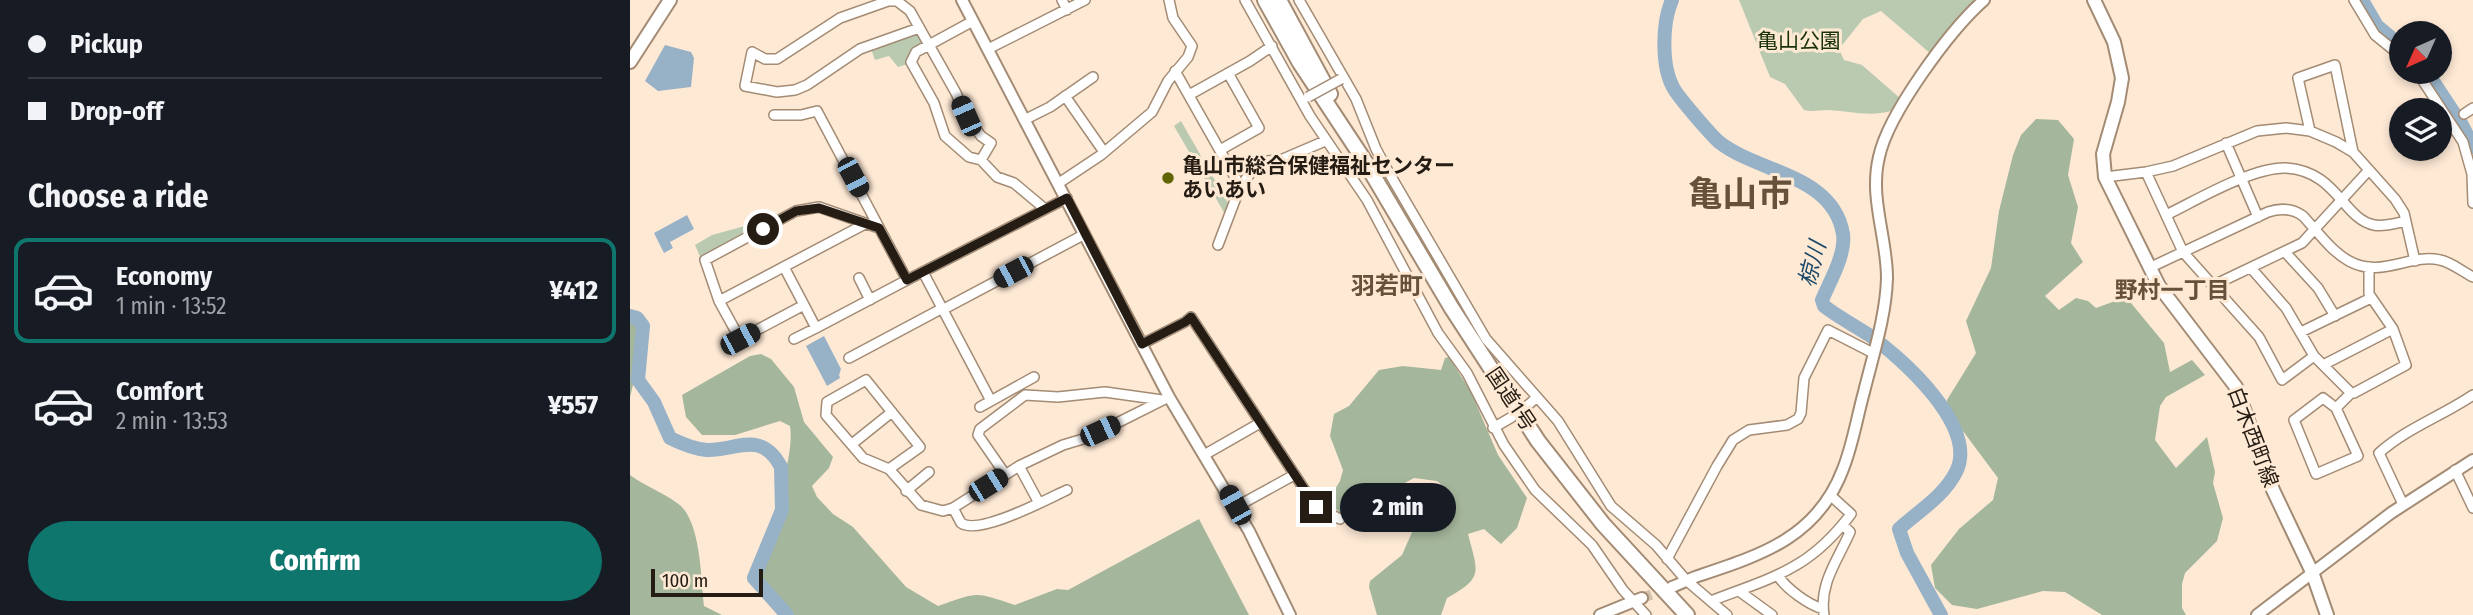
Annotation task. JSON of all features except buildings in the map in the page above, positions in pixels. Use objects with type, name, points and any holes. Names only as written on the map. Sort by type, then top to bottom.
[{"type":"highway","name":"国道1号","points":[[1265,0],[1300,63],[1364,160],[1499,383],[1573,486],[1643,569],[1687,615]]},
{"type":"highway","name":"国道1号","points":[[1279,0],[1364,160]]},
{"type":"highway","points":[[1643,569],[1653,588],[1678,615]]},
{"type":"main road","points":[[630,62],[670,0]]},
{"type":"main road","name":"白木西町線","points":[[2094,0],[2114,42],[2122,78],[2104,155],[2105,177],[2168,301],[2223,367],[2236,387],[2273,490],[2312,572],[2327,615]]},
{"type":"street","points":[[962,0],[1067,198],[1167,398],[1236,507],[1290,615]]},
{"type":"street","points":[[1062,0],[1067,10]]},
{"type":"street","points":[[988,49],[1085,0]]},
{"type":"street","points":[[1059,183],[1104,152],[1152,113],[1175,71],[1188,58],[1192,46],[1173,18],[1169,0]]},
{"type":"street","points":[[1245,0],[1305,99],[1325,141],[1367,200],[1438,333],[1475,386],[1493,428],[1535,490],[1592,545],[1637,599],[1646,615]]},
{"type":"street","points":[[1299,0],[1365,117],[1376,149],[1486,339],[1538,397],[1576,446],[1611,506],[1643,533],[1686,580],[1727,615]]},
{"type":"street","points":[[1672,587],[1784,542],[1809,523],[1830,495],[1846,461],[1885,302],[1887,274],[1875,191],[1883,143],[1903,105],[1943,46],[1958,25],[1983,0]]},
{"type":"street","points":[[2354,0],[2375,35],[2389,46]]},
{"type":"street","points":[[919,28],[860,49],[807,85],[795,90],[777,92],[745,86],[752,52],[765,58],[777,59],[840,18],[888,1],[897,1],[906,7],[919,28],[966,116],[981,136],[991,143],[981,160]]},
{"type":"street","points":[[973,21],[916,51],[911,62],[934,103],[944,136],[969,157],[981,160],[997,177],[1014,183],[1045,209]]},
{"type":"street","points":[[1189,95],[1272,46]]},
{"type":"street","points":[[2310,131],[2298,78],[2335,65],[2353,152]]},
{"type":"street","points":[[1175,71],[1240,186]]},
{"type":"street","points":[[1220,150],[1259,128],[1227,73]]},
{"type":"street","points":[[1024,120],[1093,76]]},
{"type":"street","points":[[1305,99],[1343,78]]},
{"type":"street","points":[[2425,84],[2463,142],[2471,164],[2473,202]]},
{"type":"street","points":[[1065,96],[1104,152]]},
{"type":"street","points":[[2464,114],[2473,108]]},
{"type":"street","points":[[774,115],[801,116],[817,111],[907,280]]},
{"type":"street","points":[[2105,177],[2146,172],[2195,158],[2226,143],[2266,129],[2310,131],[2353,152],[2395,199],[2406,221],[2415,261]]},
{"type":"street","points":[[1218,244],[1240,186],[1252,171],[1268,161],[1283,159],[1325,141]]},
{"type":"street","points":[[2226,143],[2258,217]]},
{"type":"street","points":[[2166,215],[2242,179],[2272,169],[2302,171],[2324,181],[2362,220],[2373,225],[2406,221]]},
{"type":"street","points":[[2214,285],[2302,243],[2370,170]]},
{"type":"street","points":[[2146,172],[2183,252],[2259,337],[2282,380],[2314,356]]},
{"type":"street","points":[[794,340],[1067,198]]},
{"type":"street","points":[[804,305],[740,339],[719,301],[705,260],[796,211],[819,208],[879,228]]},
{"type":"street","points":[[2149,268],[2277,209],[2292,210],[2303,216],[2342,257],[2356,265],[2390,267],[2436,259],[2473,277]]},
{"type":"street","points":[[719,301],[864,224]]},
{"type":"street","points":[[849,358],[1085,234]]},
{"type":"street","points":[[2285,252],[2318,288],[2334,316]]},
{"type":"street","points":[[784,267],[816,328]]},
{"type":"street","points":[[2336,408],[2351,393],[2406,365],[2393,329],[2371,298],[2369,267]]},
{"type":"street","points":[[2250,268],[2286,308],[2314,356],[2351,393]]},
{"type":"street","points":[[923,272],[991,401]]},
{"type":"street","points":[[859,278],[870,300]]},
{"type":"street","points":[[2301,332],[2371,298]]},
{"type":"street","points":[[1142,344],[1191,317],[1316,507],[1340,519]]},
{"type":"street","points":[[2323,365],[2393,329]]},
{"type":"street","points":[[1667,559],[1733,440],[1749,430],[1787,425],[1798,419],[1802,408],[1804,378],[1828,330],[1874,351]]},
{"type":"street","points":[[980,407],[1034,377]]},
{"type":"street","points":[[890,469],[920,447],[866,380],[827,402],[826,415],[863,458],[890,469],[920,505],[943,511],[953,508],[1019,466],[1063,444],[1083,439],[1167,398]]},
{"type":"street","points":[[1005,474],[978,435],[980,429],[1025,395],[1058,397],[1105,392],[1167,398]]},
{"type":"street","points":[[2400,500],[2379,453],[2406,431],[2451,410],[2473,396]]},
{"type":"street","points":[[1527,406],[1538,397]]},
{"type":"street","points":[[2323,398],[2336,408],[2358,456],[2316,474],[2294,421],[2323,398]]},
{"type":"street","points":[[852,444],[892,412]]},
{"type":"street","points":[[1493,428],[1512,417]]},
{"type":"street","points":[[1205,455],[1260,423]]},
{"type":"street","points":[[2257,615],[2391,513],[2473,460]]},
{"type":"street","points":[[1019,466],[1039,503]]},
{"type":"street","points":[[2455,470],[2473,508]]},
{"type":"street","points":[[906,491],[929,472]]},
{"type":"street","points":[[1236,507],[1294,475]]},
{"type":"street","points":[[953,508],[964,526],[973,527],[1021,512],[1067,490]]},
{"type":"street","points":[[1711,601],[1778,576],[1810,558],[1830,540],[1851,514],[1830,495]]},
{"type":"street","points":[[1778,576],[1783,583],[1823,612],[1828,573],[1850,532],[1843,525]]},
{"type":"street","points":[[1739,591],[1772,615]]},
{"type":"street","points":[[1600,615],[1637,599]]},
{"type":"green space","name":"亀山公園","points":[[1739,0],[1976,0],[1953,24],[1931,54],[1881,11],[1863,19],[1839,49],[1844,60],[1862,65],[1901,99],[1891,111],[1867,114],[1804,110],[1785,84],[1770,77]]},
{"type":"green space","points":[[919,34],[922,44],[910,53],[908,64],[898,67],[889,56],[875,60],[871,49]]},
{"type":"green space","points":[[2036,119],[2058,120],[2074,139],[2068,175],[2078,207],[2071,243],[2083,262],[2045,296],[2059,310],[2076,298],[2088,301],[2096,308],[2126,297],[2164,343],[2170,372],[2192,360],[2205,375],[2166,397],[2160,406],[2155,440],[2176,468],[2207,437],[2215,472],[2213,483],[2223,518],[2217,541],[2185,573],[2182,608],[2186,615],[2102,615],[2065,592],[2043,591],[1977,609],[1952,605],[1935,588],[1931,565],[1959,529],[1993,500],[1998,478],[1948,411],[1947,400],[1976,353],[1966,321],[1991,268],[1999,211],[2013,155],[2021,135]]},
{"type":"green space","points":[[1181,121],[1228,203],[1225,214],[1174,126]]},
{"type":"green space","points":[[745,226],[748,234],[701,259],[695,245],[712,235]]},
{"type":"green space","points":[[630,315],[641,326],[645,337],[630,397]]},
{"type":"green space","points":[[761,354],[771,359],[794,387],[804,422],[833,457],[829,468],[812,486],[817,497],[833,514],[853,527],[906,587],[938,606],[976,595],[1015,605],[1057,589],[1068,590],[1199,519],[1249,615],[794,615],[752,576],[784,479],[791,441],[790,426],[780,421],[735,435],[702,435],[686,417],[682,395],[750,356]]},
{"type":"green space","points":[[1449,357],[1471,392],[1498,455],[1527,498],[1517,528],[1501,544],[1484,529],[1468,534],[1476,566],[1473,579],[1447,598],[1441,615],[1377,615],[1369,587],[1370,581],[1402,555],[1413,530],[1439,507],[1444,490],[1437,481],[1414,478],[1343,516],[1328,501],[1343,470],[1330,436],[1334,414],[1349,406],[1379,370],[1403,366],[1441,370],[1445,358]]},
{"type":"green space","points":[[630,475],[671,499],[685,511],[691,522],[698,550],[704,606],[722,615],[630,615]]},
{"type":"water","points":[[665,45],[691,52],[694,58],[691,87],[658,91],[645,81]]},
{"type":"water","points":[[687,215],[694,229],[670,242],[673,248],[664,253],[654,233]]},
{"type":"water","points":[[824,336],[841,369],[840,378],[827,386],[806,346]]},
{"type":"waterway","name":"椋川","points":[[1672,0],[1666,21],[1664,45],[1667,69],[1674,89],[1719,142],[1753,161],[1792,177],[1825,199],[1836,214],[1843,242],[1837,267],[1822,300],[1824,306],[1869,335],[1900,360],[1933,395],[1957,435],[1960,454],[1951,481],[1938,496],[1899,529],[1907,553],[1941,615]]},
{"type":"waterway","points":[[2362,0],[2377,26],[2389,36]]},
{"type":"waterway","points":[[2435,84],[2473,147]]},
{"type":"waterway","points":[[630,316],[637,318],[643,326],[638,380],[654,402],[670,438],[707,450],[756,445],[773,455],[781,467],[782,510],[754,578],[787,615]]},
{"type":"tunnel","points":[[1642,598],[1669,588]]},
{"type":"place","name":"亀山市総合保健福祉センター あいあい","points":[[1168,178]]},
{"type":"district","name":"亀山市","points":[[1740,194]]},
{"type":"district","name":"羽若町","points":[[1387,286]]},
{"type":"district","name":"野村一丁目","points":[[2172,290]]},
{"type":"route","points":[[763,229],[796,211],[809,208],[819,208],[879,228],[907,280],[1067,198],[1142,344],[1191,317],[1316,507]]}]
